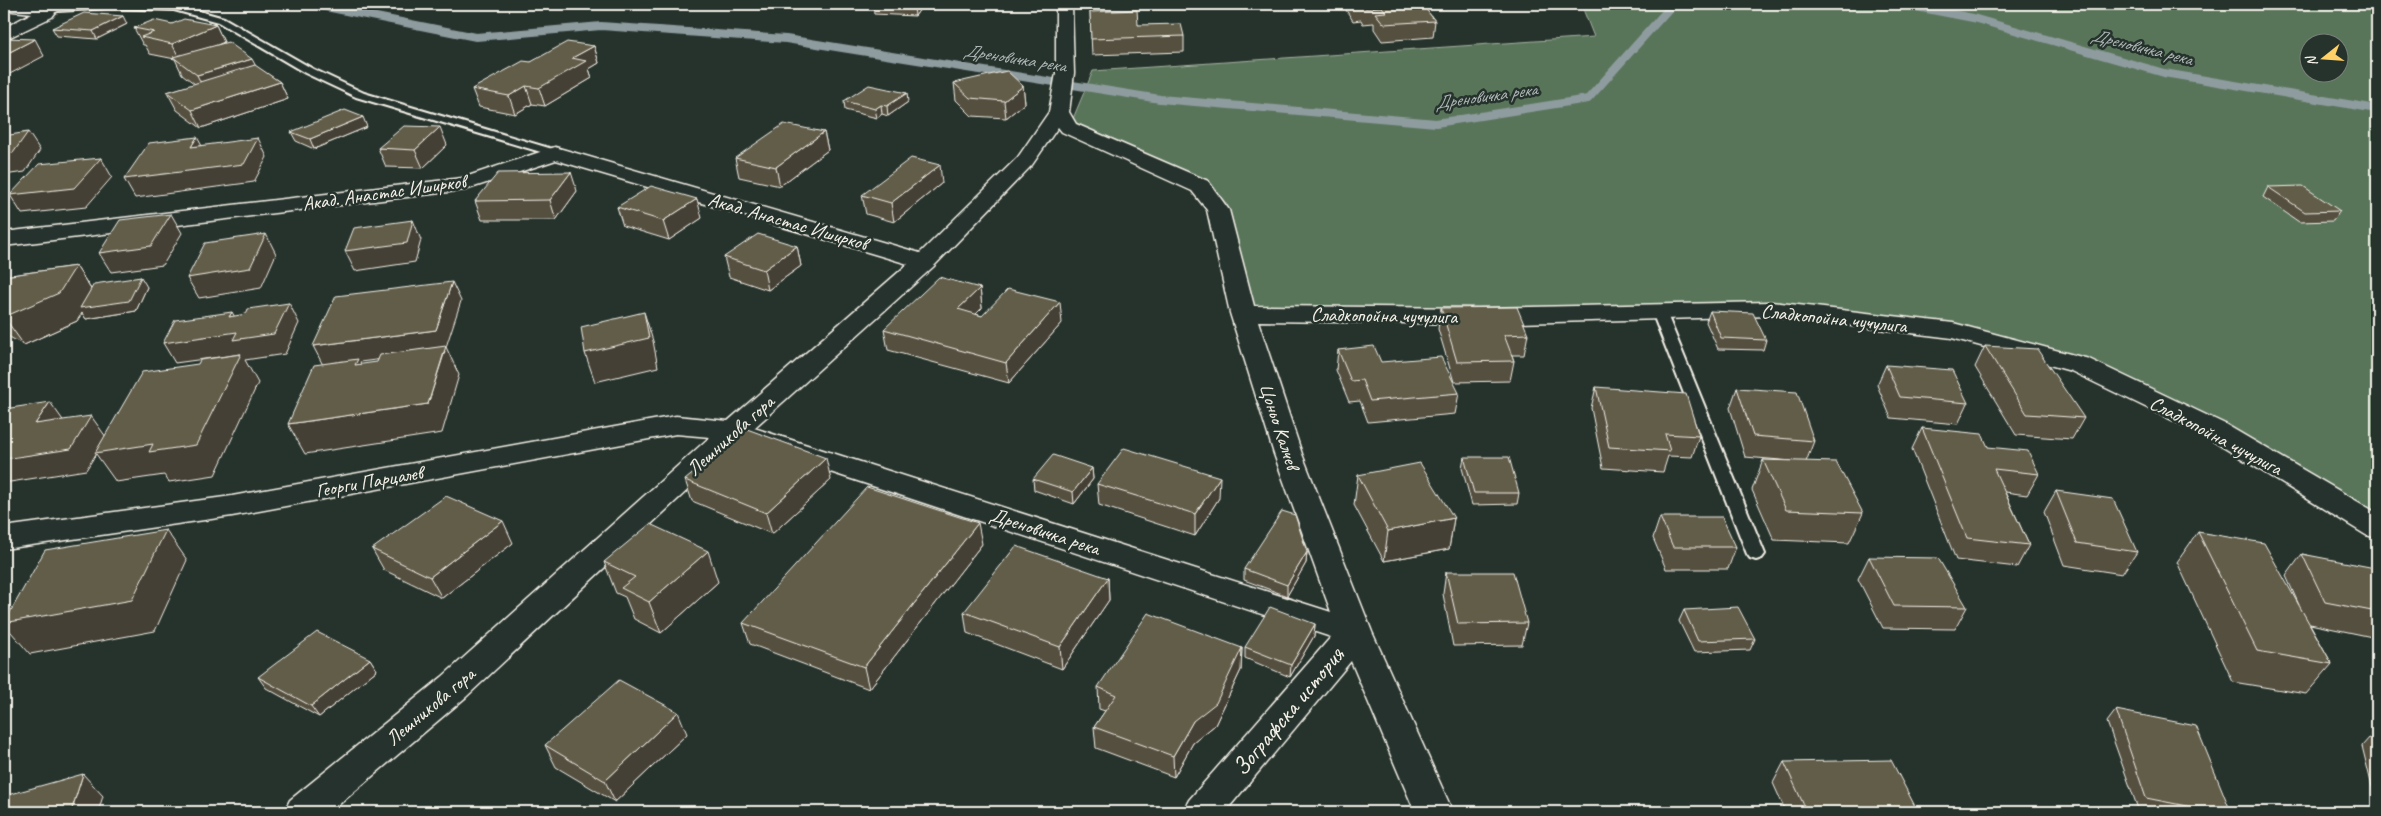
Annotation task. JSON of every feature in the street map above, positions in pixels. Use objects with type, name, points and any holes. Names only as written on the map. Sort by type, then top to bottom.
[{"type":"street","name":"Лешникова гора","points":[[302,812],[454,687],[734,430],[925,262],[1025,161],[1059,112],[1065,73],[1064,4]]},
{"type":"street","points":[[4,5],[34,8],[46,13]]},
{"type":"street","points":[[4,35],[46,13]]},
{"type":"street","name":"Цоньо Калчев","points":[[1059,112],[1070,128],[1200,186],[1218,210],[1244,313],[1288,454],[1355,632],[1434,812]]},
{"type":"street","name":"Акад. Анастас Иширков","points":[[4,239],[465,184],[555,153],[925,262]]},
{"type":"street","name":"Сладкопойна чучулига","points":[[1244,313],[1478,316],[1770,309],[1953,331],[2080,365],[2215,430],[2377,527]]},
{"type":"street","name":"Георги Парцалев","points":[[4,538],[232,506],[676,425],[734,430]]},
{"type":"street","name":"Дреновичка река","points":[[734,430],[1355,632]]},
{"type":"street","name":"Зографска история","points":[[1202,812],[1355,632]]},
{"type":"lane","points":[[46,13],[56,8],[102,5],[174,7],[221,20],[309,71],[360,95],[555,153]]},
{"type":"lane","points":[[1659,312],[1756,554]]},
{"type":"green space","points":[[1581,4],[2377,4],[2377,527],[2215,430],[2080,365],[1953,331],[1771,309],[1243,313],[1200,186],[1069,128],[1093,71],[1594,37]]},
{"type":"building","points":[[874,4],[917,4],[914,7]]},
{"type":"building","points":[[1362,4],[1422,4],[1435,21],[1384,24],[1375,13],[1386,12],[1382,7],[1365,8]]},
{"type":"building","points":[[1137,10],[1138,25],[1181,24],[1184,36],[1091,39],[1090,12]]},
{"type":"building","points":[[84,13],[123,16],[93,31],[52,28]]},
{"type":"building","points":[[184,19],[216,25],[172,44],[141,37],[154,32],[134,28],[154,20],[172,24]]},
{"type":"building","points":[[4,38],[35,39],[4,55]]},
{"type":"building","points":[[228,42],[252,59],[197,75],[173,57]]},
{"type":"building","points":[[567,42],[594,46],[572,58],[586,61],[539,88],[526,86],[509,96],[472,89],[523,61],[531,62]]},
{"type":"building","points":[[255,65],[280,82],[192,110],[167,92]]},
{"type":"building","points":[[1007,71],[1023,86],[1004,101],[970,98],[954,83]]},
{"type":"building","points":[[869,85],[907,93],[887,106],[881,105],[875,109],[844,101]]},
{"type":"building","points":[[345,110],[363,117],[310,139],[291,132]]},
{"type":"building","points":[[784,124],[824,132],[776,167],[735,158]]},
{"type":"building","points":[[404,126],[440,127],[415,150],[378,148]]},
{"type":"building","points":[[28,132],[13,153],[4,155],[4,136]]},
{"type":"building","points":[[197,137],[191,147],[258,138],[244,164],[124,179],[149,143]]},
{"type":"building","points":[[101,158],[74,188],[10,195],[39,164]]},
{"type":"building","points":[[911,158],[940,165],[891,203],[862,195]]},
{"type":"building","points":[[571,172],[550,200],[475,201],[498,173]]},
{"type":"building","points":[[651,186],[697,199],[663,221],[617,207]]},
{"type":"building","points":[[2303,186],[2340,211],[2305,212],[2268,187]]},
{"type":"building","points":[[171,214],[151,246],[99,253],[120,220]]},
{"type":"building","points":[[413,220],[407,243],[345,251],[354,228]]},
{"type":"building","points":[[266,234],[250,268],[187,278],[205,243]]},
{"type":"building","points":[[758,234],[797,246],[764,270],[724,257]]},
{"type":"building","points":[[76,266],[59,293],[4,317],[4,276]]},
{"type":"building","points":[[141,277],[129,301],[80,308],[94,284]]},
{"type":"building","points":[[939,277],[980,288],[958,309],[982,316],[1008,289],[1060,302],[1006,363],[884,329]]},
{"type":"building","points":[[452,282],[436,330],[313,346],[336,296]]},
{"type":"building","points":[[289,303],[274,334],[233,340],[237,332],[163,343],[175,320],[232,312],[229,317],[246,314],[248,309]]},
{"type":"building","points":[[1517,307],[1528,334],[1504,335],[1514,361],[1457,362],[1441,308]]},
{"type":"building","points":[[1710,311],[1753,313],[1766,340],[1721,338]]},
{"type":"building","points":[[644,312],[649,338],[585,353],[581,327]]},
{"type":"building","points":[[446,346],[428,404],[288,424],[314,365],[358,359],[355,365],[377,362],[380,355]]},
{"type":"building","points":[[1374,346],[1381,362],[1441,357],[1459,393],[1370,401],[1362,380],[1351,381],[1338,350]]},
{"type":"building","points":[[1985,346],[2037,349],[2084,418],[2027,414]]},
{"type":"building","points":[[241,354],[196,445],[149,452],[153,444],[95,453],[142,372],[198,364],[200,360]]},
{"type":"building","points":[[1886,365],[1952,370],[1968,403],[1900,397]]},
{"type":"building","points":[[1596,387],[1686,394],[1699,436],[1665,434],[1670,451],[1609,447]]},
{"type":"building","points":[[1737,388],[1797,392],[1814,441],[1753,436]]},
{"type":"building","points":[[50,402],[35,424],[91,416],[71,449],[4,459],[4,409]]},
{"type":"building","points":[[1922,428],[1982,434],[1988,447],[2028,451],[2039,474],[1994,469],[2029,545],[1967,538]]},
{"type":"building","points":[[747,429],[826,458],[766,513],[685,480]]},
{"type":"building","points":[[1124,448],[1220,477],[1195,514],[1097,484]]},
{"type":"building","points":[[1053,455],[1092,468],[1073,492],[1033,479]]},
{"type":"building","points":[[1464,457],[1509,457],[1519,493],[1474,493]]},
{"type":"building","points":[[1763,460],[1836,462],[1863,513],[1786,510]]},
{"type":"building","points":[[1420,463],[1454,518],[1388,531],[1358,475]]},
{"type":"building","points":[[867,487],[978,523],[864,667],[743,623]]},
{"type":"building","points":[[2056,491],[2113,499],[2137,552],[2077,543]]},
{"type":"building","points":[[446,496],[503,521],[430,577],[372,549]]},
{"type":"building","points":[[1282,511],[1295,515],[1307,552],[1287,585],[1244,569]]},
{"type":"building","points":[[1660,517],[1722,517],[1736,547],[1673,547]]},
{"type":"building","points":[[650,524],[708,551],[649,602],[621,588],[635,577],[604,562]]},
{"type":"building","points":[[166,530],[132,600],[4,623],[45,550]]},
{"type":"building","points":[[2198,532],[2264,543],[2332,664],[2257,651]]},
{"type":"building","points":[[1016,546],[1108,578],[1060,647],[964,612]]},
{"type":"building","points":[[2302,554],[2375,568],[2377,572],[2377,612],[2325,602]]},
{"type":"building","points":[[1869,557],[1938,558],[1967,607],[1894,606]]},
{"type":"building","points":[[1446,572],[1513,572],[1527,623],[1458,624]]},
{"type":"building","points":[[1270,607],[1315,624],[1291,665],[1245,647]]},
{"type":"building","points":[[1738,607],[1755,639],[1698,641],[1684,610]]},
{"type":"building","points":[[1148,613],[1242,648],[1216,703],[1193,721],[1173,756],[1094,727],[1116,695],[1098,687]]},
{"type":"building","points":[[317,632],[370,659],[311,706],[258,677]]},
{"type":"building","points":[[619,680],[678,712],[605,781],[545,745]]},
{"type":"building","points":[[2116,710],[2196,726],[2231,812],[2217,812],[2146,798]]},
{"type":"building","points":[[1891,760],[1918,812],[1807,812],[1784,762]]},
{"type":"building","points":[[83,774],[71,812],[4,812],[4,796]]},
{"type":"waterway","name":"Дреновичка река","points":[[311,4],[476,37],[601,26],[786,39],[1160,99],[1436,123],[1588,99],[1673,4]]},
{"type":"waterway","name":"Дреновичка река","points":[[1901,4],[1973,18],[2164,73],[2377,109]]}]
